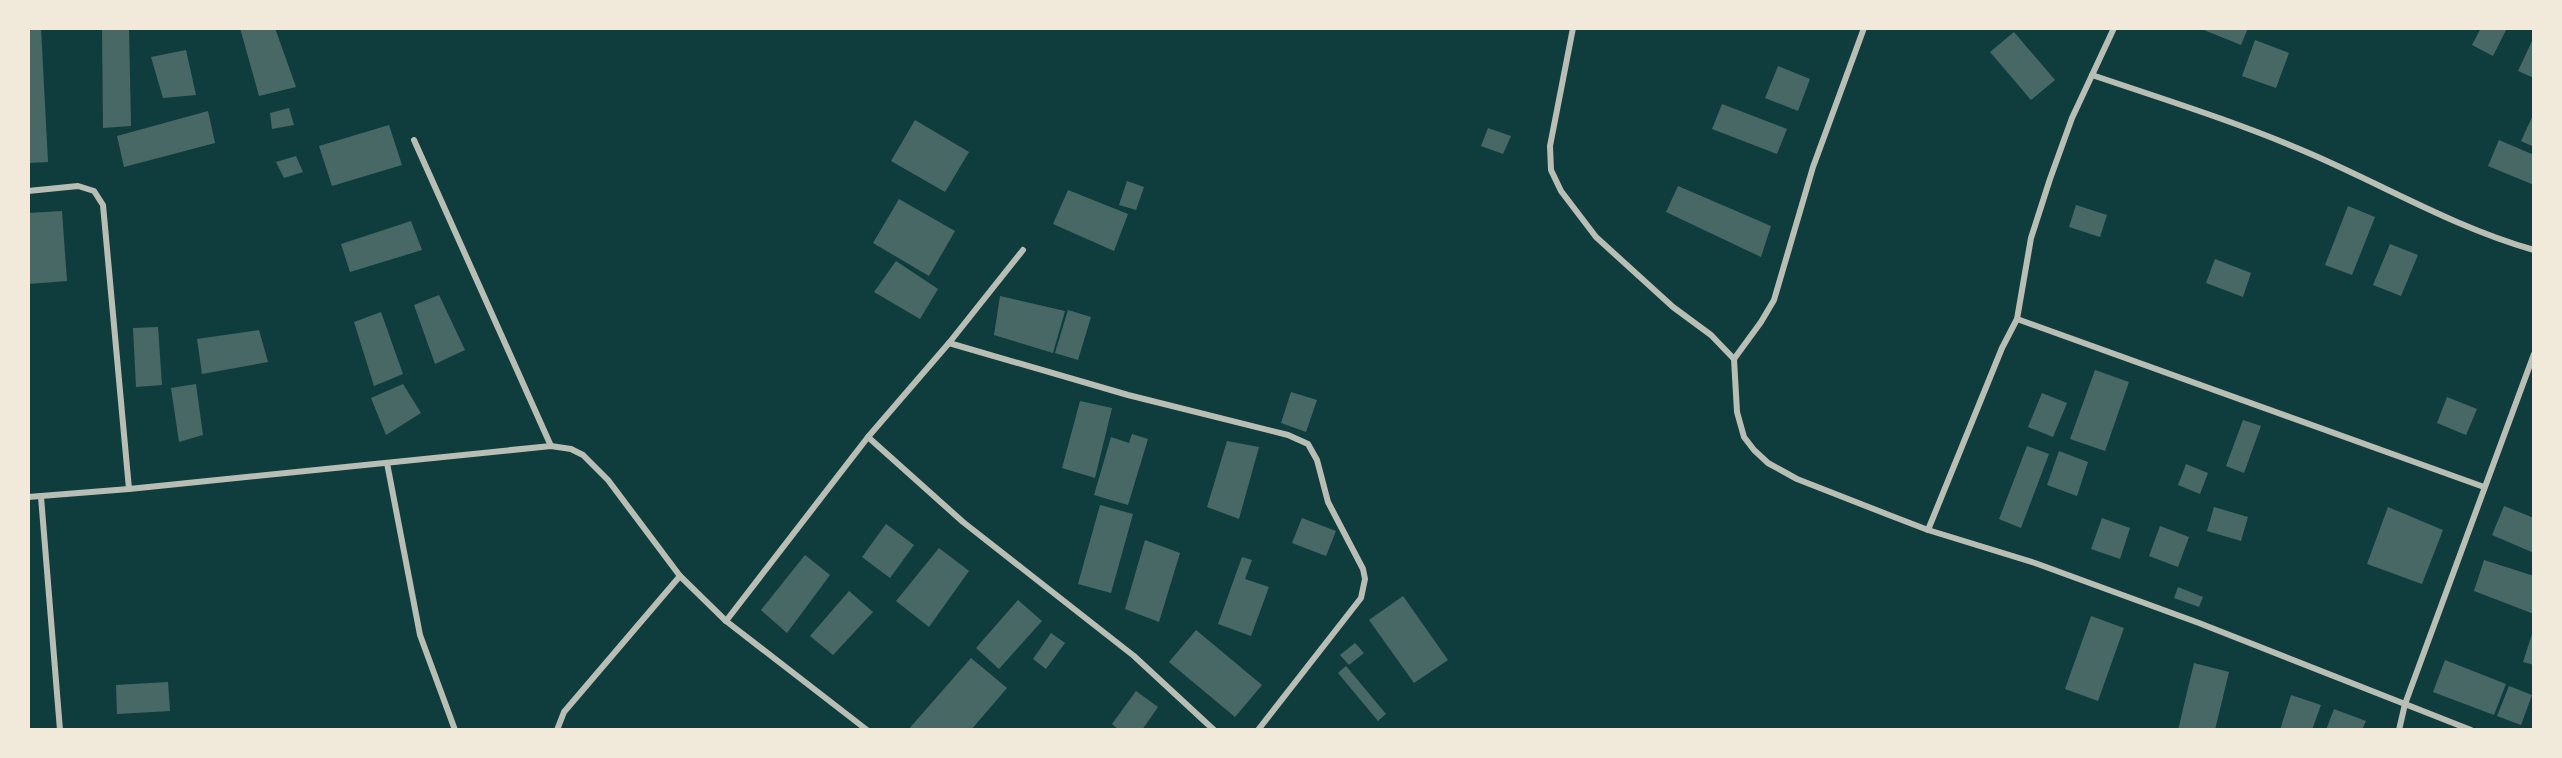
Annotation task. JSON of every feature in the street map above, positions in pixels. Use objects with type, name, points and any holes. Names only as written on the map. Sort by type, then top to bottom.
[{"type":"street","points":[[1573,28],[1550,147],[1551,170],[1561,190],[1596,237],[1673,307],[1711,335],[1734,359]]},
{"type":"street","points":[[1864,28],[1813,167],[1774,300],[1734,359],[1737,412],[1744,437],[1754,450],[1768,463],[1797,478],[1928,530],[2046,567],[2199,623],[2470,729]]},
{"type":"street","points":[[1928,530],[2002,348],[2017,319],[2031,238],[2072,118],[2114,28]]},
{"type":"street","points":[[2092,75],[2235,123],[2331,163],[2458,224],[2534,250]]},
{"type":"street","points":[[414,140],[550,446]]},
{"type":"street","points":[[28,191],[78,186],[94,191],[103,205],[129,489]]},
{"type":"street","points":[[726,621],[868,437],[949,343],[1023,250]]},
{"type":"street","points":[[2017,319],[2484,488]]},
{"type":"street","points":[[949,343],[1128,395],[1288,435],[1308,444],[1317,460],[1328,502],[1363,569],[1365,579],[1360,598],[1258,729]]},
{"type":"street","points":[[2399,729],[2405,704],[2534,354]]},
{"type":"street","points":[[868,437],[972,529],[1134,656],[1214,729]]},
{"type":"street","points":[[28,497],[129,489],[550,446],[571,449],[583,454],[608,480],[680,576],[726,621],[867,729]]},
{"type":"street","points":[[387,463],[420,636],[455,729]]},
{"type":"street","points":[[41,497],[60,729]]},
{"type":"street","points":[[557,729],[564,712],[680,576]]},
{"type":"building","points":[[28,28],[41,28],[48,162],[28,163]]},
{"type":"building","points":[[102,28],[129,28],[131,126],[103,128]]},
{"type":"building","points":[[240,28],[275,28],[296,87],[259,96]]},
{"type":"building","points":[[2199,28],[2248,28],[2241,45]]},
{"type":"building","points":[[2481,28],[2507,28],[2493,56],[2472,45]]},
{"type":"building","points":[[2014,32],[2055,80],[2031,100],[1990,52]]},
{"type":"building","points":[[2255,40],[2289,53],[2276,88],[2242,76]]},
{"type":"building","points":[[2532,41],[2534,42],[2534,78],[2518,71]]},
{"type":"building","points":[[186,50],[196,95],[163,98],[151,57]]},
{"type":"building","points":[[1778,66],[1810,79],[1798,111],[1765,98]]},
{"type":"building","points":[[1722,104],[1787,129],[1777,154],[1712,129]]},
{"type":"building","points":[[289,108],[294,125],[272,129],[270,113]]},
{"type":"building","points":[[208,111],[215,143],[124,167],[117,136]]},
{"type":"building","points":[[2534,113],[2534,147],[2521,141]]},
{"type":"building","points":[[915,120],[969,152],[945,192],[891,161]]},
{"type":"building","points":[[389,125],[402,165],[332,186],[319,146]]},
{"type":"building","points":[[1488,128],[1511,136],[1503,154],[1481,146]]},
{"type":"building","points":[[2499,140],[2534,155],[2534,185],[2488,166]]},
{"type":"building","points":[[296,156],[303,172],[284,178],[276,162]]},
{"type":"building","points":[[1127,181],[1144,187],[1136,210],[1119,205]]},
{"type":"building","points":[[1678,186],[1771,226],[1761,257],[1666,212]]},
{"type":"building","points":[[1068,190],[1128,214],[1114,251],[1053,224]]},
{"type":"building","points":[[899,199],[955,231],[929,276],[873,243]]},
{"type":"building","points":[[2076,205],[2107,215],[2100,237],[2069,227]]},
{"type":"building","points":[[2348,206],[2375,217],[2352,275],[2325,265]]},
{"type":"building","points":[[62,211],[67,281],[28,284],[28,213]]},
{"type":"building","points":[[411,221],[422,250],[350,272],[341,244]]},
{"type":"building","points":[[2390,244],[2418,255],[2401,296],[2373,285]]},
{"type":"building","points":[[2215,259],[2251,273],[2243,297],[2206,283]]},
{"type":"building","points":[[896,261],[938,289],[920,319],[874,292]]},
{"type":"building","points":[[439,295],[465,350],[435,364],[414,305]]},
{"type":"building","points":[[1000,296],[1065,311],[1053,353],[994,335]]},
{"type":"building","points":[[1068,310],[1091,317],[1078,360],[1055,353]]},
{"type":"building","points":[[381,312],[403,374],[374,386],[354,322]]},
{"type":"building","points":[[158,327],[162,385],[136,387],[133,328]]},
{"type":"building","points":[[259,330],[268,362],[202,374],[197,339]]},
{"type":"building","points":[[2095,370],[2129,382],[2105,451],[2070,439]]},
{"type":"building","points":[[196,384],[203,435],[179,442],[171,388]]},
{"type":"building","points":[[403,384],[421,413],[386,435],[371,398]]},
{"type":"building","points":[[1291,392],[1317,400],[1306,432],[1281,423]]},
{"type":"building","points":[[2042,393],[2067,403],[2053,437],[2028,427]]},
{"type":"building","points":[[2447,397],[2477,409],[2466,435],[2437,423]]},
{"type":"building","points":[[1080,401],[1112,408],[1095,478],[1062,468]]},
{"type":"building","points":[[2243,420],[2261,426],[2244,473],[2226,466]]},
{"type":"building","points":[[1132,434],[1148,439],[1128,505],[1094,495],[1111,437],[1129,443]]},
{"type":"building","points":[[1227,441],[1259,447],[1239,519],[1207,507]]},
{"type":"building","points":[[2027,446],[2049,454],[2021,528],[1999,519]]},
{"type":"building","points":[[2059,451],[2088,462],[2077,496],[2047,485]]},
{"type":"building","points":[[2186,464],[2208,473],[2200,494],[2178,485]]},
{"type":"building","points":[[1100,505],[1133,514],[1111,593],[1078,584]]},
{"type":"building","points":[[2504,506],[2534,518],[2534,553],[2492,535]]},
{"type":"building","points":[[2214,507],[2248,517],[2241,541],[2207,531]]},
{"type":"building","points":[[2388,507],[2443,530],[2422,584],[2367,564]]},
{"type":"building","points":[[1302,518],[1336,531],[1326,556],[1292,543]]},
{"type":"building","points":[[2102,518],[2130,528],[2120,559],[2091,549]]},
{"type":"building","points":[[886,524],[914,545],[890,578],[862,557]]},
{"type":"building","points":[[2160,526],[2189,537],[2178,567],[2149,556]]},
{"type":"building","points":[[1145,540],[1180,553],[1159,622],[1125,609]]},
{"type":"building","points":[[939,548],[969,571],[929,627],[896,601]]},
{"type":"building","points":[[805,555],[830,575],[787,633],[761,610]]},
{"type":"building","points":[[1242,557],[1252,560],[1245,579],[1269,587],[1251,636],[1218,624]]},
{"type":"building","points":[[2484,560],[2534,576],[2534,614],[2474,591]]},
{"type":"building","points":[[2178,587],[2203,597],[2199,607],[2174,598]]},
{"type":"building","points":[[849,591],[873,612],[833,655],[810,636]]},
{"type":"building","points":[[1403,596],[1448,660],[1414,683],[1369,620]]},
{"type":"building","points":[[1018,600],[1042,621],[999,669],[976,648]]},
{"type":"building","points":[[2091,616],[2124,628],[2098,701],[2065,689]]},
{"type":"building","points":[[1196,630],[1262,685],[1235,717],[1169,662]]},
{"type":"building","points":[[2534,631],[2534,665],[2523,662]]},
{"type":"building","points":[[1051,633],[1065,643],[1046,669],[1033,659]]},
{"type":"building","points":[[1355,643],[1364,653],[1349,665],[1340,655]]},
{"type":"building","points":[[971,658],[1007,688],[971,730],[908,730]]},
{"type":"building","points":[[2445,660],[2506,684],[2494,715],[2433,692]]},
{"type":"building","points":[[2194,663],[2229,672],[2215,730],[2178,730]]},
{"type":"building","points":[[1346,666],[1386,714],[1378,721],[1338,673]]},
{"type":"building","points":[[168,682],[170,711],[117,714],[116,685]]},
{"type":"building","points":[[2509,686],[2532,695],[2521,725],[2497,716]]},
{"type":"building","points":[[1136,691],[1158,707],[1142,730],[1119,730],[1112,724]]},
{"type":"building","points":[[2291,695],[2321,705],[2312,730],[2280,730]]},
{"type":"building","points":[[2334,709],[2366,721],[2362,730],[2326,730]]}]
